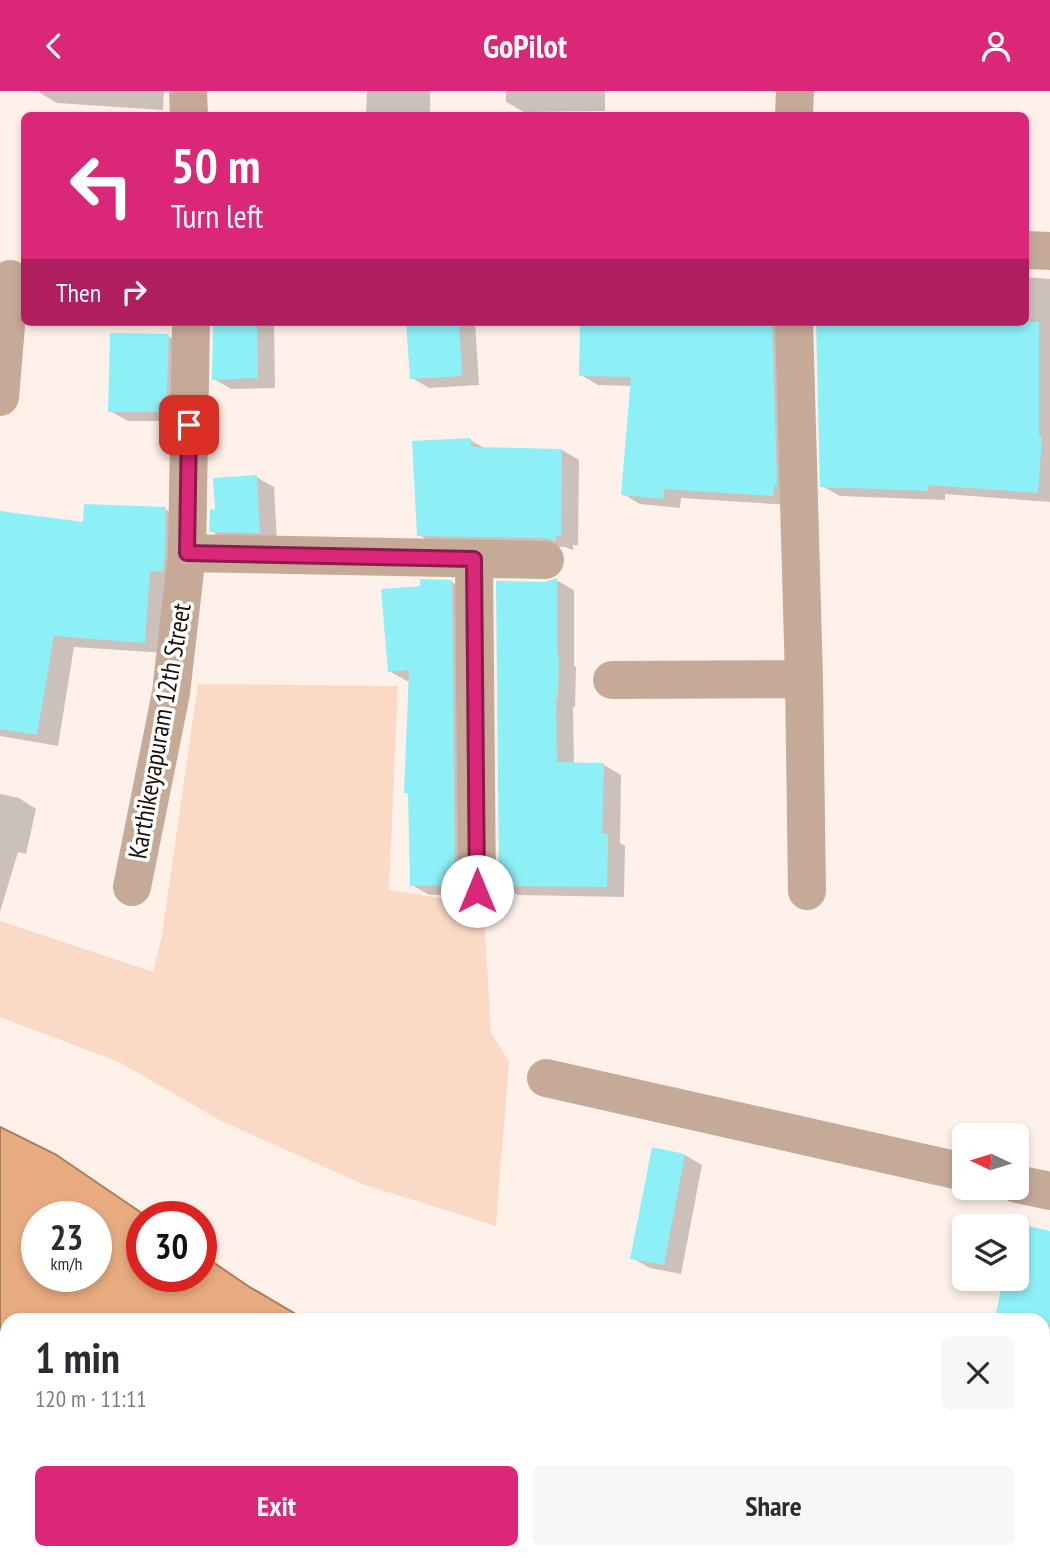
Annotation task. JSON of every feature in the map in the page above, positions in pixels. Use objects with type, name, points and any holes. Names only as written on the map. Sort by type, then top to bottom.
[{"type":"street","points":[[188,91],[189,112]]},
{"type":"street","points":[[794,112],[795,91]]},
{"type":"street","points":[[1029,250],[1050,251]]},
{"type":"street","points":[[0,397],[11,278]]},
{"type":"street","name":"Karthikeyapuram 12th Street","points":[[132,887],[171,693],[187,553],[191,326]]},
{"type":"street","points":[[794,326],[807,891]]},
{"type":"street","points":[[187,553],[545,560]]},
{"type":"street","points":[[474,559],[477,891]]},
{"type":"street","points":[[612,681],[804,679]]},
{"type":"street","points":[[546,1078],[952,1169]]},
{"type":"street","points":[[1029,1187],[1050,1191]]},
{"type":"shaded area","points":[[198,684],[398,686],[389,890],[441,898],[484,913],[491,1032],[509,1062],[496,1226],[365,1185],[221,1121],[119,1062],[0,1017],[0,921],[153,972],[162,935]]},
{"type":"shaded area","points":[[0,1127],[55,1154],[126,1202],[126,1292],[217,1292],[217,1265],[294,1313],[0,1313]]},
{"type":"building","points":[[1029,322],[1039,322],[1039,437],[1042,437],[1038,493],[928,485],[928,491],[820,487],[816,326],[1029,326]]},
{"type":"building","points":[[213,326],[257,326],[258,378],[212,380]]},
{"type":"building","points":[[406,326],[459,326],[462,376],[410,379]]},
{"type":"building","points":[[580,326],[772,326],[777,485],[774,485],[773,496],[664,489],[663,499],[621,495],[631,377],[579,376]]},
{"type":"building","points":[[110,333],[169,334],[166,412],[108,412]]},
{"type":"building","points":[[471,438],[471,447],[562,449],[561,536],[556,536],[556,541],[545,538],[417,536],[412,441]]},
{"type":"building","points":[[257,475],[260,533],[209,532],[210,509],[215,510],[213,478]]},
{"type":"building","points":[[84,504],[166,507],[163,572],[150,571],[145,643],[54,636],[37,735],[0,729],[0,511],[83,522]]},
{"type":"building","points":[[557,578],[557,762],[604,763],[602,834],[608,834],[607,887],[499,886],[496,581],[545,582]]},
{"type":"building","points":[[420,579],[452,580],[455,885],[410,886],[408,793],[404,793],[409,670],[388,672],[381,589],[420,586]]},
{"type":"building","points":[[652,1147],[685,1154],[664,1265],[630,1259]]},
{"type":"building","points":[[1029,1226],[1050,1231],[1050,1313],[996,1313],[1001,1291],[1029,1291]]},
{"type":"route","points":[[189,425],[187,553],[474,559],[477,891]]}]
